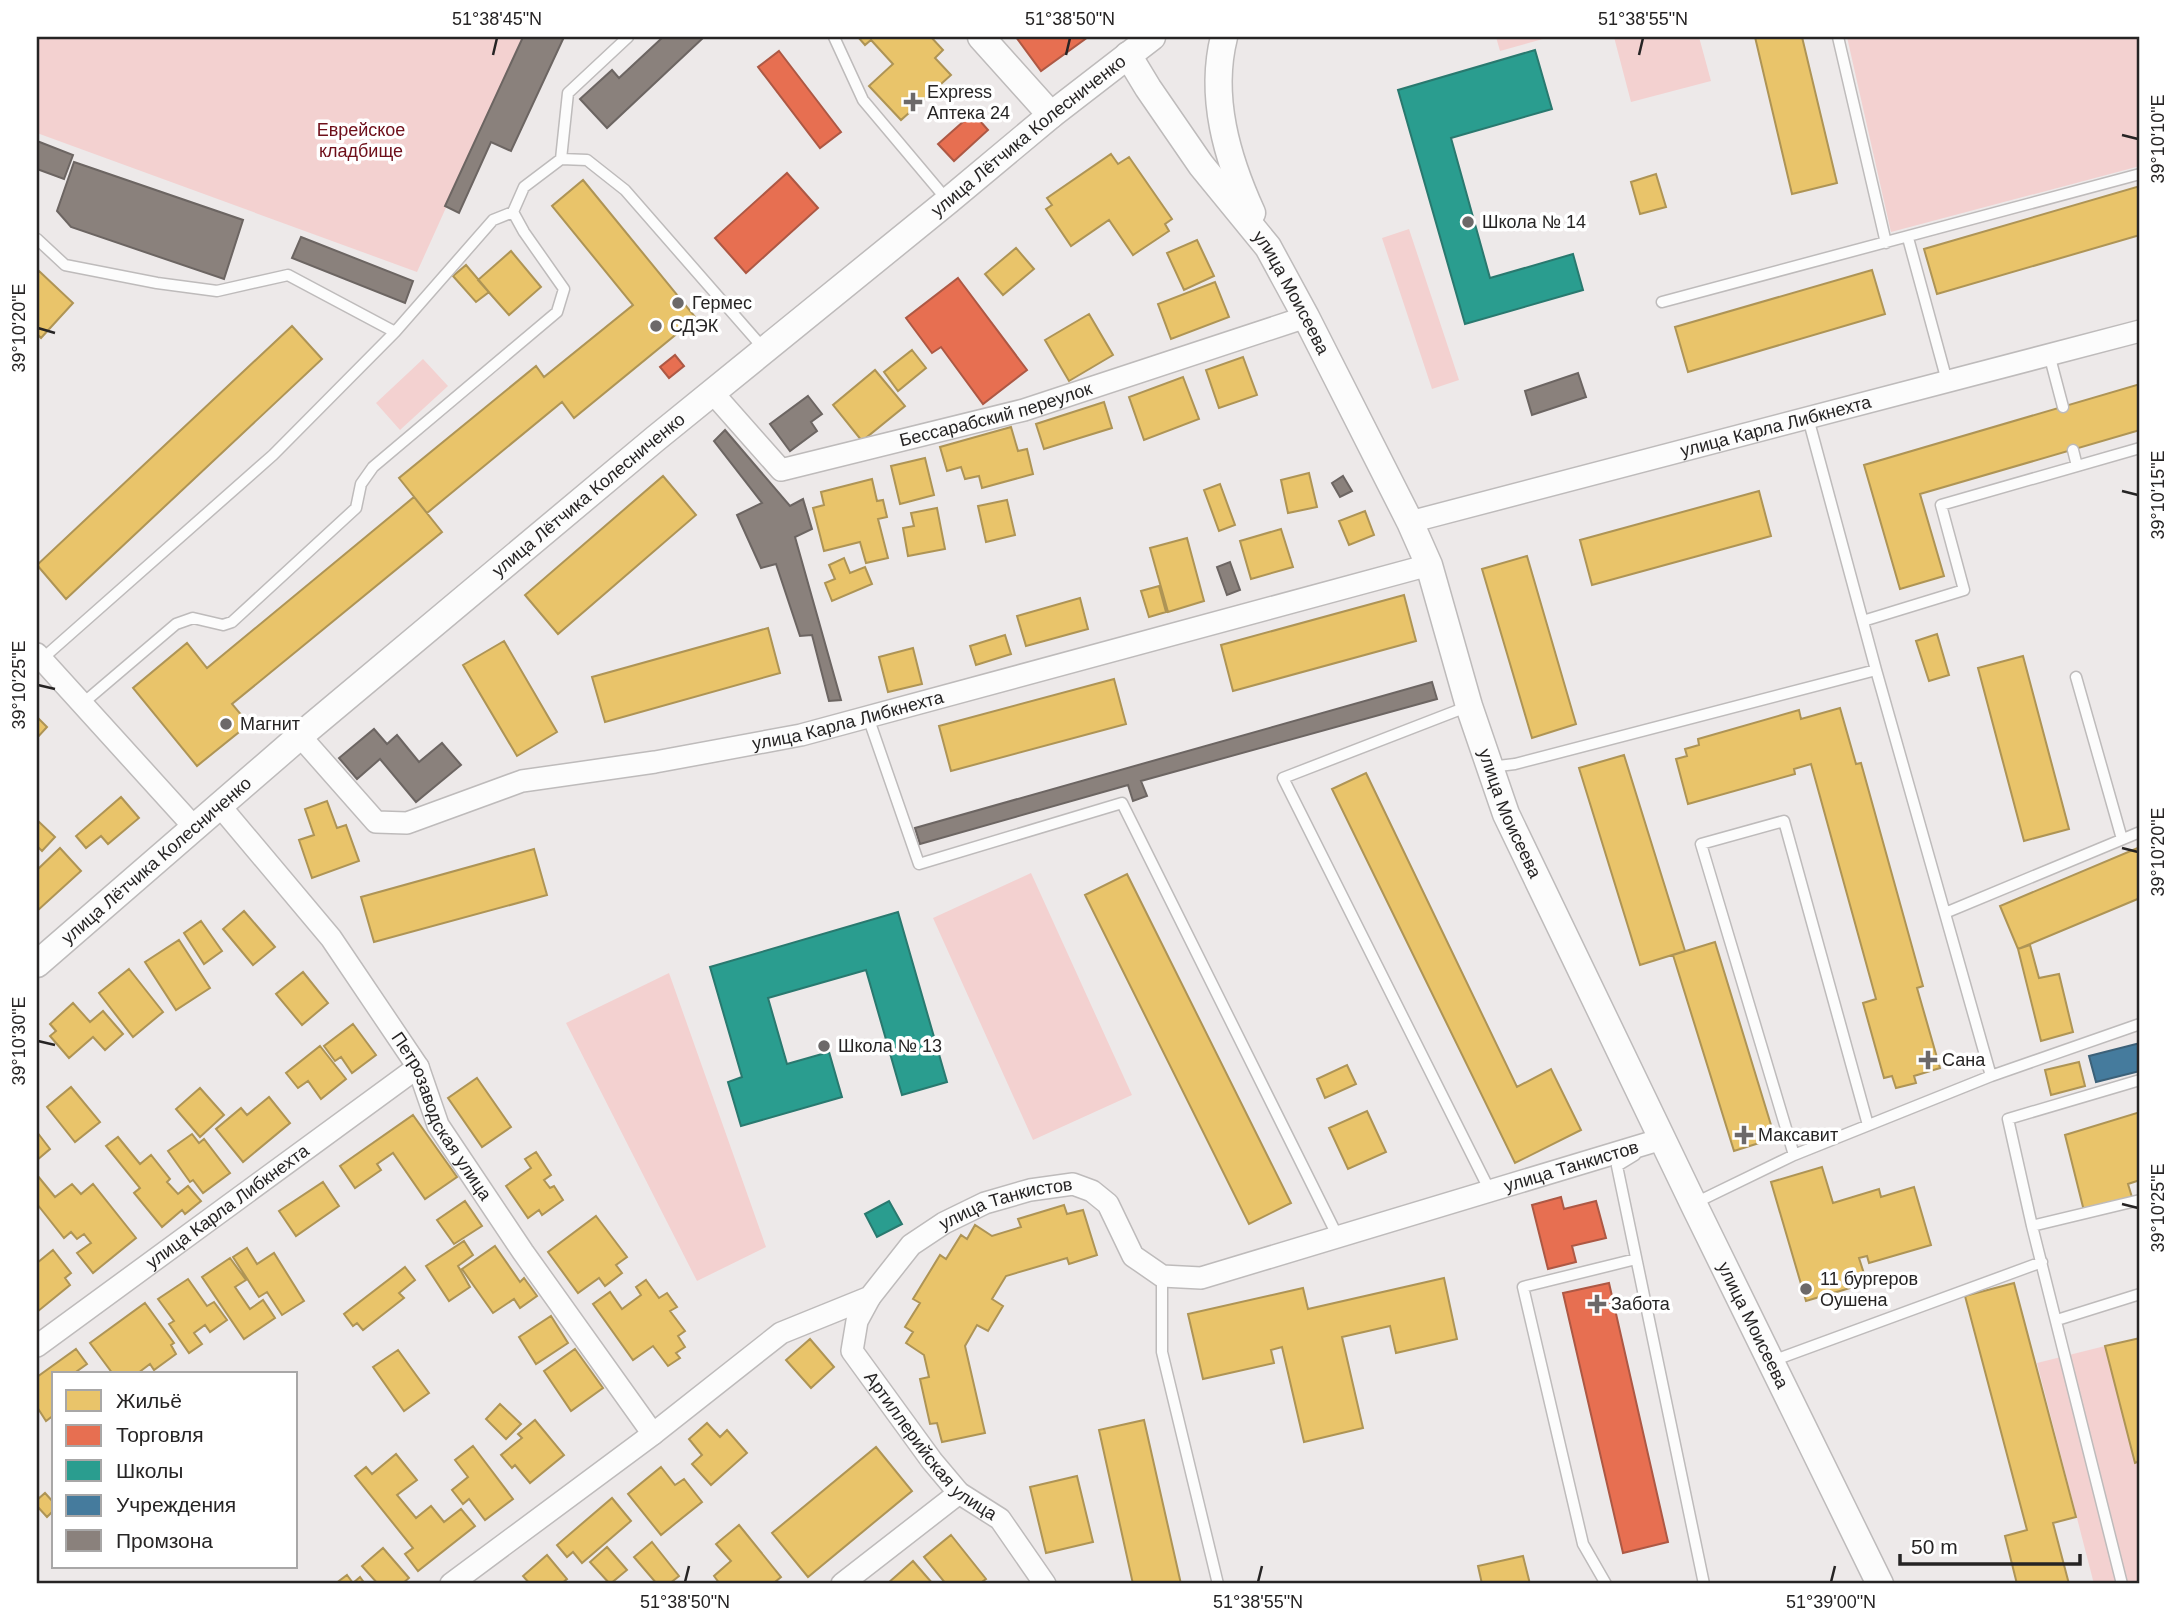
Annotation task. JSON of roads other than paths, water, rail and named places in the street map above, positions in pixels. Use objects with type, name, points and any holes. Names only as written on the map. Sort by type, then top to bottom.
[{"type":"street","points":[[981,37],[1051,115]]},
{"type":"street","name":"улица Лётчика Колесниченко","points":[[37,964],[300,736],[764,349],[1051,115],[1124,46],[1152,37]]},
{"type":"street","points":[[1224,37],[1219,55],[1219,100],[1224,135],[1240,186],[1268,247]]},
{"type":"street","name":"улица Моисеева","points":[[1124,46],[1148,88],[1201,165],[1268,247],[1410,523],[1429,565],[1469,706],[1506,814],[1693,1204],[1880,1584]]},
{"type":"street","name":"Бессарабский переулок","points":[[712,392],[781,470],[1024,410],[1306,317]]},
{"type":"street","name":"улица Карла Либкнехта","points":[[1410,523],[2140,331]]},
{"type":"street","name":"улица Карла Либкнехта","points":[[300,736],[376,822],[407,823],[522,781],[655,762],[801,735],[1429,565]]},
{"type":"street","points":[[39,657],[194,827]]},
{"type":"street","name":"Петрозаводская улица","points":[[220,806],[331,938],[418,1067],[438,1125],[523,1252],[653,1434]]},
{"type":"street","name":"улица Карла Либкнехта","points":[[37,1346],[418,1067]]},
{"type":"street","name":"улица Танкистов","points":[[451,1584],[653,1434],[781,1333],[870,1297],[911,1245],[944,1223],[985,1203],[1030,1190],[1073,1184],[1092,1191],[1108,1204],[1133,1256],[1162,1276],[1201,1278],[1662,1139]]},
{"type":"street","name":"Артиллерийская улица","points":[[870,1297],[857,1321],[852,1351],[932,1461],[959,1493],[1000,1518],[1045,1584]]},
{"type":"street","points":[[842,1584],[959,1493]]},
{"type":"lane","points":[[561,159],[568,93],[628,37]]},
{"type":"lane","points":[[834,37],[863,100],[948,201]]},
{"type":"lane","points":[[1838,37],[1886,243]]},
{"type":"lane","points":[[39,657],[273,455],[395,332],[493,220],[513,212],[524,187],[561,159],[587,160],[625,190],[764,349]]},
{"type":"lane","points":[[1662,302],[2140,174]]},
{"type":"lane","points":[[82,704],[176,624],[193,618],[223,625],[232,622],[356,508],[361,484],[373,467],[557,312],[564,289],[513,212]]},
{"type":"lane","points":[[1908,238],[1947,381]]},
{"type":"lane","points":[[37,239],[65,265],[169,285],[217,291],[288,275],[395,332]]},
{"type":"lane","points":[[2049,355],[2063,407]]},
{"type":"lane","points":[[1808,418],[1991,1076]]},
{"type":"lane","points":[[1863,621],[1964,590],[1941,505],[2140,448]]},
{"type":"lane","points":[[2073,450],[2077,466]]},
{"type":"lane","points":[[1490,767],[1515,764],[1876,670]]},
{"type":"lane","points":[[2076,677],[2122,839]]},
{"type":"lane","points":[[1469,706],[1283,778],[1490,1191]]},
{"type":"lane","points":[[868,717],[919,864],[1122,803],[1338,1237]]},
{"type":"lane","points":[[1794,1156],[1701,844],[1784,821],[1868,1125]]},
{"type":"lane","points":[[1945,913],[2140,832]]},
{"type":"lane","points":[[1693,1204],[1794,1156],[1868,1125],[1991,1076],[2140,1024]]},
{"type":"lane","points":[[2122,1584],[2032,1226],[2008,1119],[2140,1080]]},
{"type":"lane","points":[[1662,1139],[1617,1166],[1704,1584]]},
{"type":"lane","points":[[2032,1226],[2140,1200]]},
{"type":"lane","points":[[1606,1584],[1583,1544],[1523,1287],[1636,1259]]},
{"type":"lane","points":[[1770,1362],[2042,1262]]},
{"type":"lane","points":[[1162,1276],[1162,1352],[1218,1584]]},
{"type":"lane","points":[[2057,1320],[2140,1294]]},
{"type":"place","name":"Express Аптека 24","points":[[913,102]]},
{"type":"place","name":"Школа № 14","points":[[1468,222]]},
{"type":"place","name":"Гермес","points":[[678,303]]},
{"type":"place","name":"СДЭК","points":[[656,326]]},
{"type":"place","name":"Магнит","points":[[226,724]]},
{"type":"place","name":"Школа № 13","points":[[824,1046]]},
{"type":"place","name":"Сана","points":[[1928,1060]]},
{"type":"place","name":"Максавит","points":[[1744,1135]]},
{"type":"place","name":"11 бургеров Оушена","points":[[1806,1289]]},
{"type":"place","name":"Забота","points":[[1597,1304]]},
{"type":"park label","name":"Еврейское кладбище","points":[[361,140]]}]
